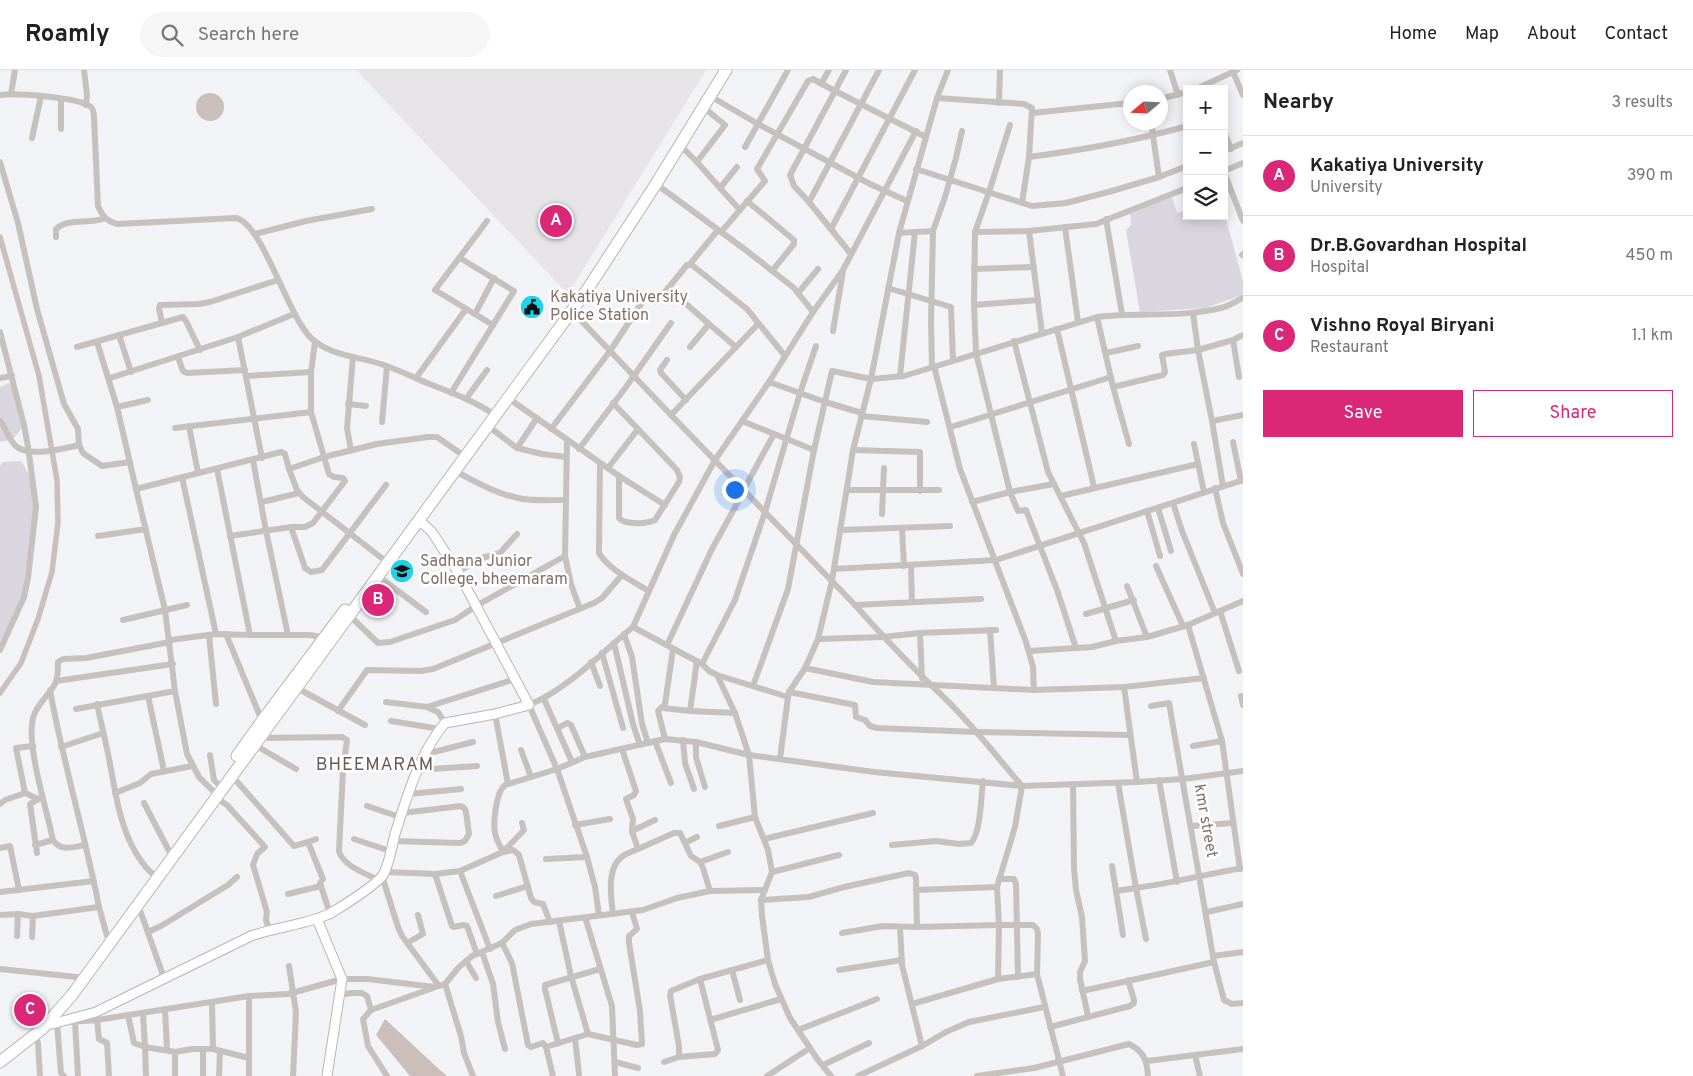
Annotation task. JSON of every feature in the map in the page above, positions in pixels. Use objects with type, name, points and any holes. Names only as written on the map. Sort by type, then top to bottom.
[{"type":"highway","points":[[0,1053],[49,1022],[56,1004],[169,851],[216,791],[232,776],[297,688],[328,638],[350,616],[488,426],[493,414],[582,288],[651,182],[719,70]]},
{"type":"highway","points":[[0,1062],[49,1022],[72,995],[137,907],[262,721],[328,638],[460,453],[508,398],[572,311],[656,184],[726,70]]},
{"type":"street","points":[[11,94],[15,70]]},
{"type":"street","points":[[84,70],[87,95],[86,105]]},
{"type":"street","points":[[745,147],[788,70]]},
{"type":"street","points":[[821,84],[829,70]]},
{"type":"street","points":[[846,70],[790,176],[794,186],[810,202],[851,254]]},
{"type":"street","points":[[810,202],[879,70]]},
{"type":"street","points":[[831,229],[915,70]]},
{"type":"street","points":[[780,759],[788,695],[805,668],[818,639],[832,581],[853,450],[871,379],[899,233],[936,98],[948,70]]},
{"type":"street","points":[[999,103],[1000,70]]},
{"type":"street","points":[[1170,70],[1178,95]]},
{"type":"street","points":[[1210,85],[1235,71],[1243,95]]},
{"type":"street","points":[[551,429],[610,351],[645,298],[661,297],[684,268],[690,264],[765,181],[758,168],[808,81],[813,79],[926,137]]},
{"type":"street","points":[[1168,97],[1183,93]]},
{"type":"street","points":[[0,95],[11,94],[61,99],[78,102],[90,107],[94,111],[98,206],[108,221],[118,224],[242,219],[255,234],[294,314],[309,337],[338,353],[387,366],[466,399],[493,414]]},
{"type":"street","points":[[32,138],[41,96]]},
{"type":"street","points":[[710,96],[830,163],[885,192],[907,201]]},
{"type":"street","points":[[936,98],[1024,104],[1032,108],[1029,157],[1022,203]]},
{"type":"street","points":[[61,99],[61,129]]},
{"type":"street","points":[[1032,113],[1123,104]]},
{"type":"street","points":[[698,162],[725,125],[703,107]]},
{"type":"street","points":[[1010,125],[975,232],[974,305],[976,353],[1010,492],[1018,511],[1026,510],[1076,648]]},
{"type":"street","points":[[1029,157],[1153,136],[1183,127]]},
{"type":"street","points":[[962,130],[945,197],[933,231],[930,344],[933,367],[960,469],[1029,651],[1033,667],[1034,690]]},
{"type":"street","points":[[1152,130],[1159,177]]},
{"type":"street","points":[[392,721],[442,726],[495,714],[544,699],[633,627],[674,535],[715,460],[843,270],[916,131]]},
{"type":"street","points":[[1228,150],[1243,143]]},
{"type":"street","points":[[680,145],[698,162],[740,210]]},
{"type":"street","points":[[0,162],[18,223],[40,323],[64,404],[78,428],[79,445],[83,453],[102,466],[130,462]]},
{"type":"street","points":[[1228,170],[1243,163]]},
{"type":"street","points":[[720,188],[737,167]]},
{"type":"street","points":[[916,169],[1032,206],[1066,202],[1112,191],[1183,168]]},
{"type":"street","points":[[1225,175],[1243,221]]},
{"type":"street","points":[[656,184],[772,271],[798,293],[813,312]]},
{"type":"street","points":[[975,232],[1029,231],[1096,224],[1183,190]]},
{"type":"street","points":[[747,201],[794,240],[794,244],[772,271]]},
{"type":"street","points":[[255,234],[306,221],[372,209]]},
{"type":"street","points":[[56,237],[56,229],[60,226],[70,223],[99,221],[105,218]]},
{"type":"street","points":[[1106,219],[1122,314]]},
{"type":"street","points":[[487,221],[435,290],[493,325]]},
{"type":"street","points":[[1065,227],[1078,322]]},
{"type":"street","points":[[899,233],[933,231]]},
{"type":"street","points":[[1029,231],[1042,332]]},
{"type":"street","points":[[900,376],[915,232]]},
{"type":"street","points":[[451,393],[514,291],[460,258]]},
{"type":"street","points":[[690,264],[747,308],[785,356]]},
{"type":"street","points":[[974,270],[1034,267]]},
{"type":"street","points":[[798,293],[818,269]]},
{"type":"street","points":[[833,331],[843,270]]},
{"type":"street","points":[[475,314],[494,278]]},
{"type":"street","points":[[162,323],[158,309],[160,305],[210,302],[278,280]]},
{"type":"street","points":[[668,288],[736,347]]},
{"type":"street","points":[[888,288],[951,306],[953,360]]},
{"type":"street","points":[[753,686],[788,589],[814,450],[832,371],[871,379],[900,376],[1097,317],[1122,314],[1194,313],[1224,307],[1243,298]]},
{"type":"street","points":[[974,305],[1038,300]]},
{"type":"street","points":[[416,378],[466,309]]},
{"type":"street","points":[[572,311],[795,545],[855,605],[922,678],[976,732],[1022,786]]},
{"type":"street","points":[[1194,313],[1198,350],[1223,486]]},
{"type":"street","points":[[110,378],[238,337],[294,314]]},
{"type":"street","points":[[1097,317],[1129,444]]},
{"type":"street","points":[[77,348],[185,318],[200,350]]},
{"type":"street","points":[[580,449],[670,322]]},
{"type":"street","points":[[690,347],[709,324]]},
{"type":"street","points":[[671,416],[758,324]]},
{"type":"street","points":[[1056,329],[1094,487]]},
{"type":"street","points":[[0,332],[24,425],[36,507],[24,597],[0,650]]},
{"type":"street","points":[[119,335],[131,372]]},
{"type":"street","points":[[1113,386],[1161,377],[1165,372],[1163,354],[1198,350],[1233,340],[1243,335]]},
{"type":"street","points":[[238,337],[262,458]]},
{"type":"street","points":[[1233,340],[1239,377]]},
{"type":"street","points":[[1014,341],[1048,472],[1084,542],[1107,608],[1116,641]]},
{"type":"street","points":[[97,342],[110,378],[165,610],[175,691],[187,754],[192,766],[205,785],[216,791],[265,847],[257,854],[253,865],[267,912],[266,920],[269,929]]},
{"type":"street","points":[[230,536],[310,526],[345,482],[343,478],[334,477],[329,474],[311,412],[311,372],[316,342]]},
{"type":"street","points":[[690,711],[700,663],[735,600],[765,512],[816,346]]},
{"type":"street","points":[[1106,354],[1138,346]]},
{"type":"street","points":[[178,357],[183,371],[187,372],[311,372]]},
{"type":"street","points":[[351,450],[347,428],[353,357]]},
{"type":"street","points":[[667,360],[660,370],[661,373],[686,400]]},
{"type":"street","points":[[382,422],[387,366]]},
{"type":"street","points":[[466,399],[487,370]]},
{"type":"street","points":[[0,378],[12,376]]},
{"type":"street","points":[[950,428],[1111,377]]},
{"type":"street","points":[[769,382],[862,415],[927,422]]},
{"type":"street","points":[[508,398],[619,476],[665,505]]},
{"type":"street","points":[[117,407],[148,400]]},
{"type":"street","points":[[348,404],[366,406]]},
{"type":"street","points":[[613,404],[679,474],[679,482],[659,517],[651,522],[621,521],[619,518],[619,476]]},
{"type":"street","points":[[175,428],[311,412]]},
{"type":"street","points":[[1212,421],[1243,415]]},
{"type":"street","points":[[517,448],[536,418]]},
{"type":"street","points":[[0,421],[18,447],[35,452],[79,445]]},
{"type":"street","points":[[742,421],[814,450]]},
{"type":"street","points":[[189,426],[198,473]]},
{"type":"street","points":[[488,426],[517,448],[566,457]]},
{"type":"street","points":[[608,468],[638,429]]},
{"type":"street","points":[[665,739],[658,711],[665,704],[670,647],[712,549],[774,434]]},
{"type":"street","points":[[289,469],[324,457],[377,444],[437,437],[460,453]]},
{"type":"street","points":[[567,440],[565,556],[571,584],[580,609]]},
{"type":"street","points":[[834,570],[996,560],[1174,503],[1242,480],[1233,442]]},
{"type":"street","points":[[1194,444],[1204,492]]},
{"type":"street","points":[[853,450],[920,452],[920,491]]},
{"type":"street","points":[[136,488],[284,453],[299,494],[383,560]]},
{"type":"street","points":[[253,460],[288,635]]},
{"type":"street","points":[[600,463],[599,553],[602,558],[622,575],[649,591]]},
{"type":"street","points":[[1061,496],[1198,464]]},
{"type":"street","points":[[882,514],[884,468]]},
{"type":"street","points":[[217,469],[250,635]]},
{"type":"street","points":[[455,471],[487,487],[522,499],[565,500]]},
{"type":"street","points":[[182,477],[213,634],[216,704]]},
{"type":"street","points":[[972,502],[1010,492],[1054,484]]},
{"type":"street","points":[[291,527],[305,568],[311,572],[322,570],[386,485]]},
{"type":"street","points":[[1215,488],[1223,523],[1243,574]]},
{"type":"street","points":[[846,490],[939,490]]},
{"type":"street","points":[[262,502],[299,494]]},
{"type":"street","points":[[1174,503],[1185,538],[1218,612],[1239,671]]},
{"type":"street","points":[[1158,508],[1171,551]]},
{"type":"street","points":[[1147,511],[1160,556]]},
{"type":"street","points":[[419,520],[432,532],[458,572],[529,704],[556,769],[587,857],[595,887],[599,915]]},
{"type":"street","points":[[840,530],[950,526]]},
{"type":"street","points":[[902,528],[912,602]]},
{"type":"street","points":[[98,536],[146,529]]},
{"type":"street","points":[[458,572],[482,558],[500,553],[517,534]]},
{"type":"street","points":[[350,616],[378,643],[384,644],[455,620],[476,606],[565,556]]},
{"type":"street","points":[[1116,891],[1177,882],[1242,869],[1233,823],[1222,741],[1204,678],[1185,626],[1156,566]]},
{"type":"street","points":[[338,711],[367,670],[421,671],[433,669],[580,609],[602,598],[622,575]]},
{"type":"street","points":[[378,576],[426,612]]},
{"type":"street","points":[[1127,586],[1147,637]]},
{"type":"street","points":[[855,605],[981,599]]},
{"type":"street","points":[[1086,614],[1134,600]]},
{"type":"street","points":[[1029,651],[1092,647],[1116,641],[1147,637],[1185,626],[1243,600]]},
{"type":"street","points":[[124,620],[187,605]]},
{"type":"street","points":[[633,627],[700,663],[717,675],[788,695],[855,705],[856,717],[865,720],[873,727],[976,732],[1130,735]]},
{"type":"street","points":[[818,639],[993,630],[994,688]]},
{"type":"street","points":[[920,633],[922,678]]},
{"type":"street","points":[[85,845],[63,848],[57,846],[40,798],[31,736],[38,706],[56,681],[58,662],[63,659],[86,658],[213,634],[310,635],[328,638]]},
{"type":"street","points":[[226,634],[262,721]]},
{"type":"street","points":[[624,634],[632,657],[642,724],[671,783]]},
{"type":"street","points":[[614,643],[633,724],[640,745]]},
{"type":"street","points":[[602,653],[623,728]]},
{"type":"street","points":[[591,662],[600,686]]},
{"type":"street","points":[[56,681],[173,664]]},
{"type":"street","points":[[805,668],[873,682],[1034,690],[1124,687],[1204,678]]},
{"type":"street","points":[[717,675],[735,713],[750,756],[754,818],[768,850],[772,872],[761,900],[768,960],[781,999],[790,1018],[831,1076]]},
{"type":"street","points":[[428,707],[515,679]]},
{"type":"street","points":[[1124,687],[1137,782]]},
{"type":"street","points":[[297,688],[365,725]]},
{"type":"street","points":[[50,690],[61,747],[107,936]]},
{"type":"street","points":[[76,709],[175,691]]},
{"type":"street","points":[[148,696],[164,771]]},
{"type":"street","points":[[1243,696],[1241,696],[1243,705]]},
{"type":"street","points":[[544,699],[572,762]]},
{"type":"street","points":[[386,702],[428,707],[438,712],[442,726],[417,770],[382,876],[398,927],[407,943],[440,986],[461,1036],[472,1076]]},
{"type":"street","name":"kmr street","points":[[1151,706],[1169,703],[1214,959],[1224,1000],[1227,1003],[1242,1006]]},
{"type":"street","points":[[97,704],[118,812],[128,840],[152,874]]},
{"type":"street","points":[[663,708],[735,713]]},
{"type":"street","points":[[495,714],[508,784]]},
{"type":"street","points":[[558,728],[570,723],[585,757]]},
{"type":"street","points":[[61,747],[103,734]]},
{"type":"street","points":[[257,742],[342,737],[347,740],[343,770],[339,851],[340,856],[346,862],[382,876],[435,874],[460,871],[502,852],[513,850],[520,857],[531,898],[534,902],[543,904],[550,922]]},
{"type":"street","points":[[502,852],[496,835],[495,819],[501,788],[585,757],[665,739],[696,742],[750,756],[874,772],[1022,786],[1137,782],[1243,771]]},
{"type":"street","points":[[683,740],[685,763],[694,789]]},
{"type":"street","points":[[1193,746],[1222,741]]},
{"type":"street","points":[[257,742],[296,769]]},
{"type":"street","points":[[426,754],[473,742]]},
{"type":"street","points":[[696,742],[696,757],[705,787]]},
{"type":"street","points":[[25,793],[16,748],[33,746]]},
{"type":"street","points":[[622,749],[636,792],[634,796],[626,799],[632,816],[632,831],[638,849]]},
{"type":"street","points":[[521,750],[531,777]]},
{"type":"street","points":[[210,755],[216,791]]},
{"type":"street","points":[[115,793],[140,782],[151,774],[192,766]]},
{"type":"street","points":[[417,770],[477,766]]},
{"type":"street","points":[[232,776],[294,846],[316,839]]},
{"type":"street","points":[[1159,780],[1177,882]]},
{"type":"street","points":[[892,845],[936,841],[959,844],[971,843],[974,840],[978,823],[983,782]]},
{"type":"street","points":[[1118,783],[1146,939]]},
{"type":"street","points":[[1074,784],[1074,868],[1076,890],[1082,917],[1085,961],[1080,972],[1088,1016]]},
{"type":"street","points":[[998,979],[999,924],[997,887],[1015,827],[1022,786]]},
{"type":"street","points":[[409,794],[461,789]]},
{"type":"street","points":[[0,804],[5,800],[25,793],[40,798]]},
{"type":"street","points":[[37,853],[30,804],[40,798]]},
{"type":"street","points":[[144,803],[169,851]]},
{"type":"street","points":[[367,806],[401,815],[461,806],[465,809],[468,837],[465,842],[393,841]]},
{"type":"street","points":[[764,839],[873,813]]},
{"type":"street","points":[[719,826],[754,818]]},
{"type":"street","points":[[575,825],[610,819]]},
{"type":"street","points":[[632,831],[655,820]]},
{"type":"street","points":[[502,852],[524,830],[522,823]]},
{"type":"street","points":[[1192,826],[1233,823]]},
{"type":"street","points":[[613,914],[611,897],[612,877],[620,858],[677,832],[680,833],[690,856],[700,862],[710,890]]},
{"type":"street","points":[[685,843],[697,837]]},
{"type":"street","points":[[354,839],[390,851]]},
{"type":"street","points":[[35,845],[54,840]]},
{"type":"street","points":[[308,842],[323,879],[321,886],[330,914]]},
{"type":"street","points":[[0,848],[10,846],[19,890]]},
{"type":"street","points":[[700,862],[728,852]]},
{"type":"street","points":[[772,872],[839,854]]},
{"type":"street","points":[[546,859],[587,857]]},
{"type":"street","points":[[1112,866],[1123,935]]},
{"type":"street","points":[[460,871],[490,949]]},
{"type":"street","points":[[761,900],[809,897],[844,887],[910,873],[915,875],[917,927]]},
{"type":"street","points":[[435,874],[452,926],[467,926],[493,984],[498,1022],[505,1049]]},
{"type":"street","points":[[49,1022],[96,1012],[250,936],[269,929],[330,914],[382,876]]},
{"type":"street","points":[[148,932],[162,926],[228,885],[237,877]]},
{"type":"street","points":[[999,879],[1015,881],[1018,977]]},
{"type":"street","points":[[0,892],[94,881]]},
{"type":"street","points":[[288,894],[321,886]]},
{"type":"street","points":[[496,896],[528,886]]},
{"type":"street","points":[[916,890],[997,887]]},
{"type":"street","points":[[388,1076],[368,1046],[363,1019],[371,1010],[440,986],[466,961],[502,943],[520,927],[632,912],[710,890],[765,890]]},
{"type":"street","points":[[1206,912],[1243,904]]},
{"type":"street","points":[[0,915],[18,914],[33,916],[99,907]]},
{"type":"street","points":[[137,907],[141,913],[164,978]]},
{"type":"street","points":[[546,1047],[588,1034],[637,1045],[642,1044],[640,1011],[629,943],[629,936],[637,929],[632,912]]},
{"type":"street","points":[[17,936],[18,914]]},
{"type":"street","points":[[407,943],[423,934],[418,915]]},
{"type":"street","points":[[32,937],[33,916]]},
{"type":"street","points":[[585,917],[612,1006],[615,1040],[615,1076]]},
{"type":"street","points":[[317,918],[342,979],[327,1076]]},
{"type":"street","points":[[559,921],[571,976],[588,1034]]},
{"type":"street","points":[[842,933],[883,926],[1033,925],[1037,929],[1037,974],[1063,1076]]},
{"type":"street","points":[[900,927],[902,960],[922,1046]]},
{"type":"street","points":[[502,943],[512,962],[528,1045],[544,1043],[553,1076]]},
{"type":"street","points":[[1082,991],[1243,952]]},
{"type":"street","points":[[679,1057],[679,1046],[670,993],[672,990],[700,978],[768,960]]},
{"type":"street","points":[[840,970],[902,960]]},
{"type":"street","points":[[466,961],[476,978]]},
{"type":"street","points":[[289,966],[296,1012],[293,1076]]},
{"type":"street","points":[[558,1043],[544,986],[548,983],[600,968]]},
{"type":"street","points":[[0,969],[77,977]]},
{"type":"street","points":[[732,970],[740,1000]]},
{"type":"street","points":[[912,1004],[998,979],[1037,974]]},
{"type":"street","points":[[664,1062],[679,1057],[717,1053],[718,1050],[700,978]]},
{"type":"street","points":[[49,1022],[97,1020],[249,996],[293,992],[342,979],[367,979],[440,986]]},
{"type":"street","points":[[1050,1027],[1132,1005],[1134,1000],[1128,980]]},
{"type":"street","points":[[339,996],[362,993],[367,996],[371,1010]]},
{"type":"street","points":[[249,996],[249,1076]]},
{"type":"street","points":[[710,1020],[781,999]]},
{"type":"street","points":[[798,1030],[878,999]]},
{"type":"street","points":[[212,1002],[218,1076]]},
{"type":"street","points":[[858,1076],[969,1022],[1044,1007]]},
{"type":"street","points":[[165,1009],[167,1050]]},
{"type":"street","points":[[143,1013],[146,1076]]},
{"type":"street","points":[[128,1015],[134,1043],[145,1047],[175,1052],[203,1049],[216,1050],[249,1058]]},
{"type":"street","points":[[97,1020],[99,1040],[107,1043],[109,1076]]},
{"type":"street","points":[[49,1022],[61,1072],[64,1076]]},
{"type":"street","points":[[75,1022],[78,1076]]},
{"type":"street","points":[[34,1036],[38,1043],[40,1076]]},
{"type":"street","points":[[575,1038],[579,1074]]},
{"type":"street","points":[[823,1065],[869,1043]]},
{"type":"street","points":[[977,1076],[1023,1073],[1059,1061],[1129,1044],[1137,1049],[1147,1062],[1147,1076]]},
{"type":"street","points":[[767,1076],[810,1048]]},
{"type":"street","points":[[203,1049],[203,1076]]},
{"type":"street","points":[[1147,1062],[1243,1049]]},
{"type":"street","points":[[175,1052],[175,1076]]},
{"type":"street","points":[[1195,1055],[1200,1076]]},
{"type":"street","points":[[615,1062],[638,1068]]},
{"type":"shaded area","points":[[356,70],[706,70],[568,294]]},
{"type":"shaded area","points":[[210,93],[220,97],[224,107],[220,117],[210,121],[200,117],[196,107],[200,97]]},
{"type":"shaded area","points":[[1172,197],[1177,213],[1183,212],[1183,220],[1226,220],[1243,281],[1243,295],[1205,308],[1140,312],[1126,230],[1131,225],[1130,213]]},
{"type":"shaded area","points":[[8,383],[12,384],[23,427],[13,439],[0,442],[0,387]]},
{"type":"shaded area","points":[[21,461],[30,476],[34,510],[24,590],[0,643],[0,466],[3,462]]},
{"type":"shaded area","points":[[385,1019],[447,1076],[410,1076],[376,1035]]},
{"type":"waterway","points":[[0,237],[39,376],[57,480],[58,522],[52,572],[38,619],[21,663],[0,693]]},
{"type":"place","name":"Kakatiya University","points":[[556,221]]},
{"type":"place","name":"Kakatiya University Police Station","points":[[532,307]]},
{"type":"place","name":"Sadhana Junior College, bheemaram","points":[[402,571]]},
{"type":"place","name":"Dr.B.Govardhan Hospital","points":[[378,600]]},
{"type":"place","name":"Vishno Royal Biryani","points":[[30,1010]]},
{"type":"district","name":"BHEEMARAM","points":[[375,765]]}]
